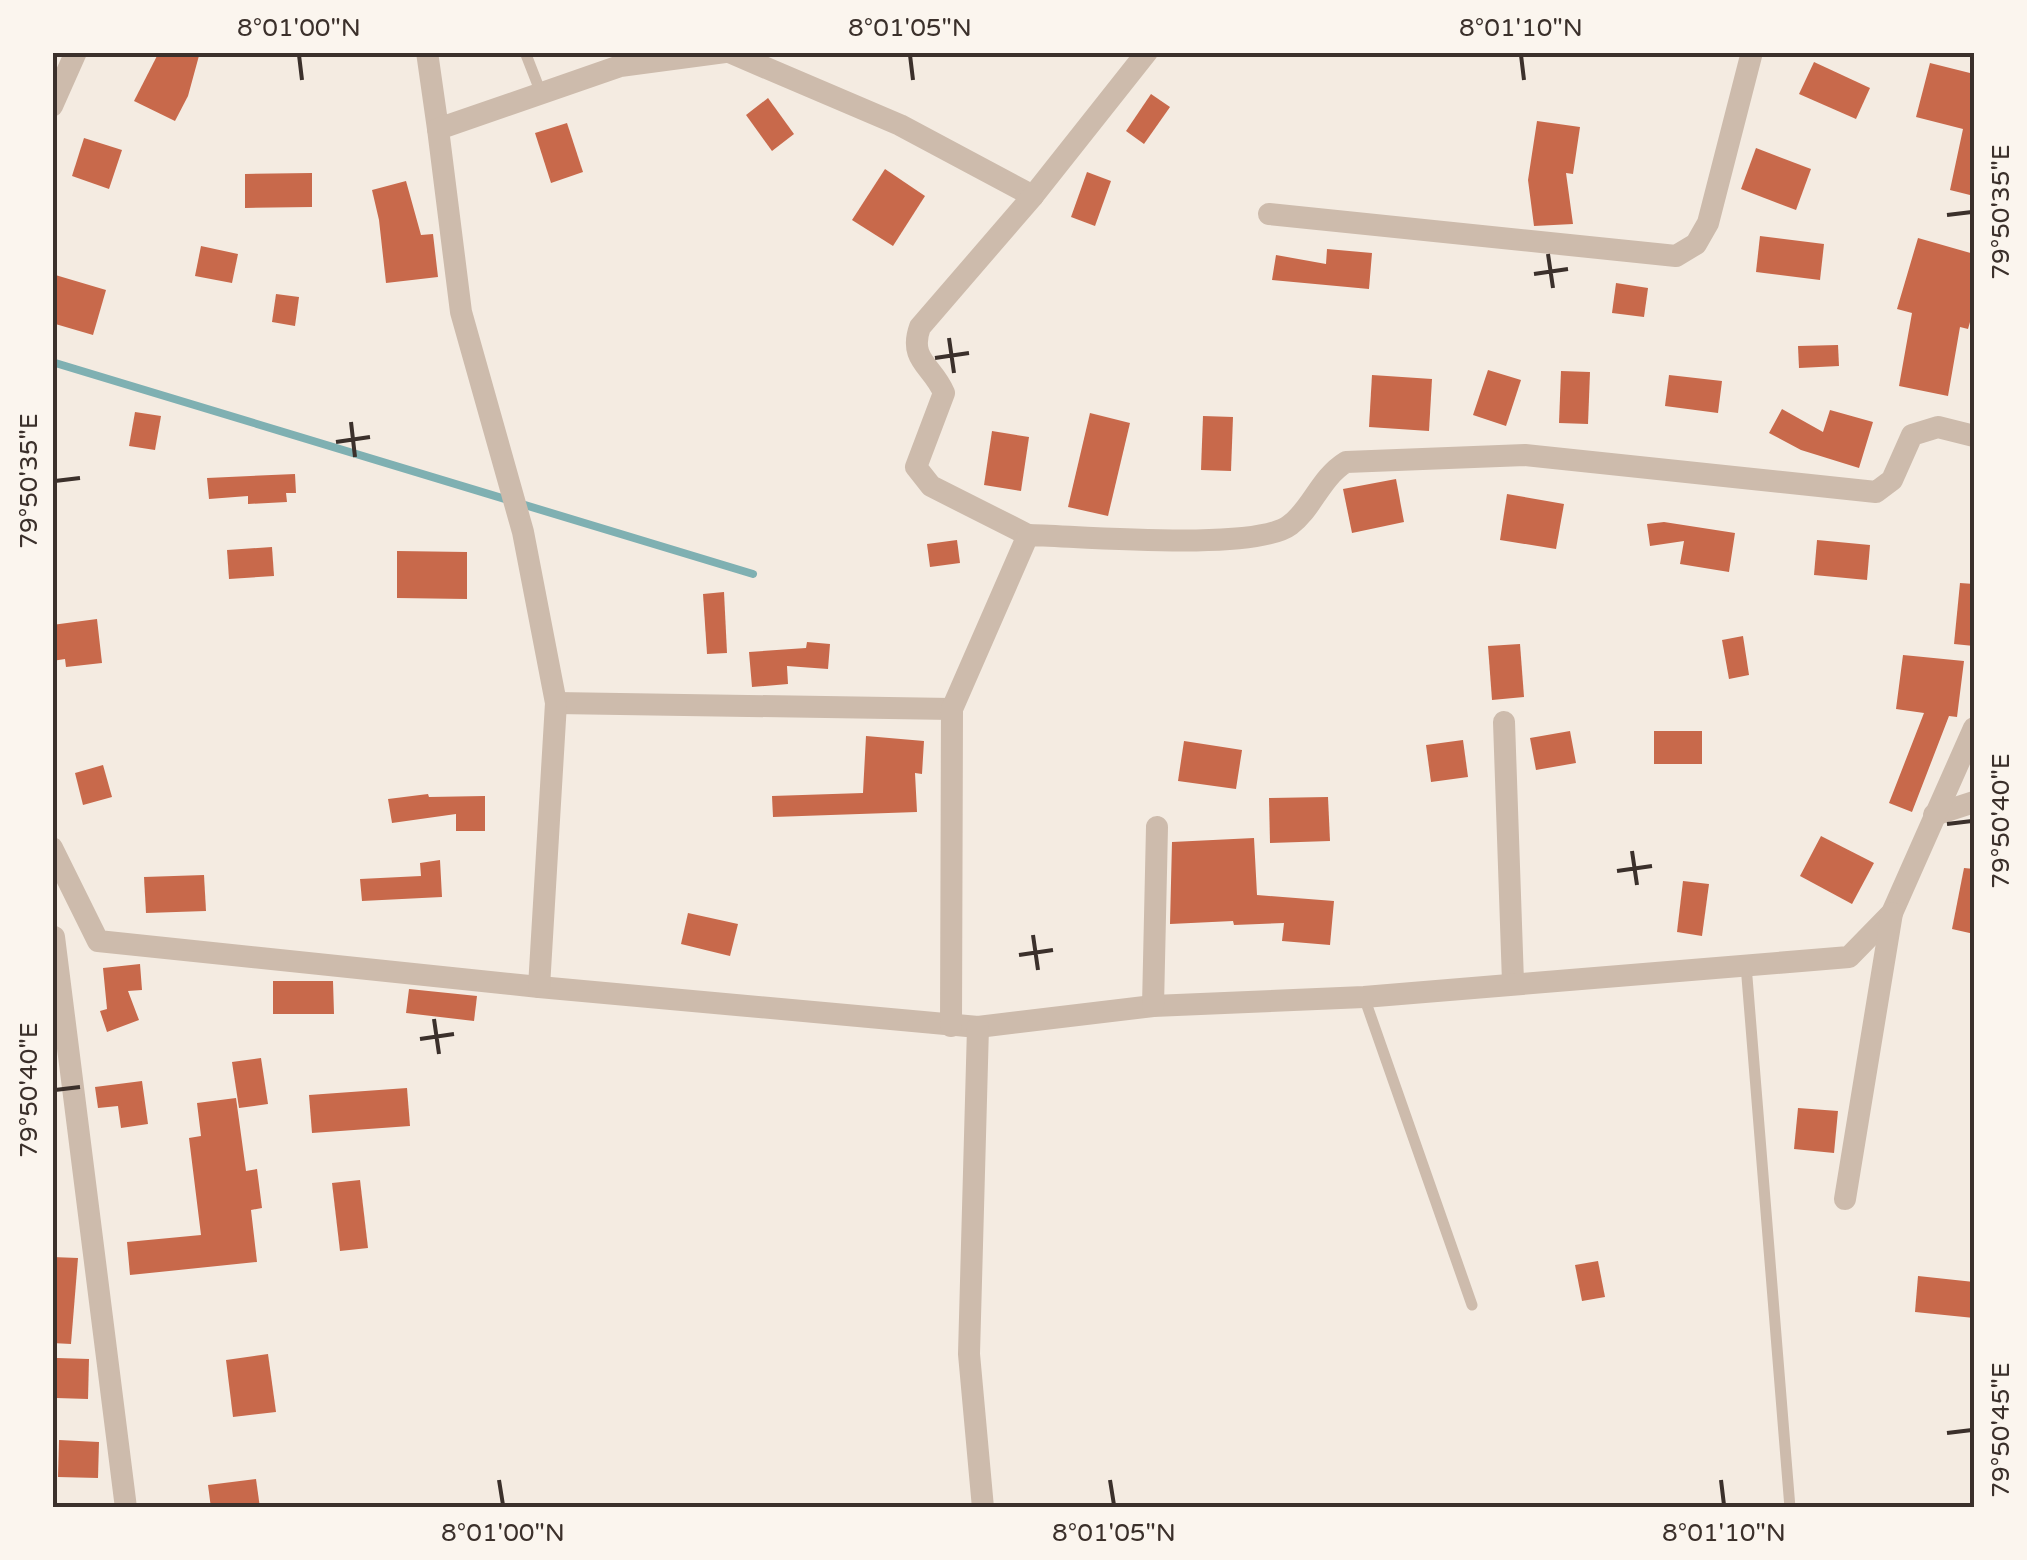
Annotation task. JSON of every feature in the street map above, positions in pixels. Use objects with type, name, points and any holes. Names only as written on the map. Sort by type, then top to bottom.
[{"type":"street","points":[[52,106],[76,52]]},
{"type":"street","points":[[426,52],[460,312],[523,532],[556,703],[539,987]]},
{"type":"street","points":[[438,129],[624,59],[727,52],[900,125],[1033,196]]},
{"type":"street","points":[[1147,52],[1033,196],[920,327],[914,342],[944,394],[916,467],[931,486],[1028,534],[1252,538],[1289,526],[1333,470],[1346,462],[1525,455],[1876,492],[1892,480],[1912,435],[1938,427],[1974,436]]},
{"type":"street","points":[[1269,214],[1676,256],[1696,244],[1708,222],[1752,52]]},
{"type":"street","points":[[952,1026],[952,709],[1028,534]]},
{"type":"street","points":[[556,703],[952,709]]},
{"type":"street","points":[[1504,722],[1514,982]]},
{"type":"street","points":[[1845,1199],[1892,913],[1974,728]]},
{"type":"street","points":[[1934,816],[1974,802]]},
{"type":"street","points":[[1153,1006],[1157,827]]},
{"type":"street","points":[[52,848],[98,941]]},
{"type":"street","points":[[126,1508],[53,937],[978,1027],[1153,1006],[1364,997],[1848,957],[1892,913]]},
{"type":"street","points":[[978,1027],[969,1354],[982,1508]]},
{"type":"lane","points":[[525,52],[540,93]]},
{"type":"lane","points":[[1746,965],[1790,1508]]},
{"type":"lane","points":[[1364,997],[1472,1305]]},
{"type":"building","points":[[159,52],[200,52],[188,96],[175,121],[134,101]]},
{"type":"building","points":[[1814,62],[1870,88],[1856,119],[1799,94]]},
{"type":"building","points":[[1930,63],[1974,74],[1974,196],[1950,190],[1963,129],[1916,117]]},
{"type":"building","points":[[1151,94],[1170,107],[1144,144],[1126,131]]},
{"type":"building","points":[[768,98],[794,134],[772,151],[746,115]]},
{"type":"building","points":[[1537,121],[1580,127],[1573,174],[1566,173],[1573,224],[1534,226],[1528,180]]},
{"type":"building","points":[[567,123],[583,172],[551,183],[535,133]]},
{"type":"building","points":[[84,138],[122,150],[109,189],[72,176]]},
{"type":"building","points":[[1756,148],[1811,169],[1796,210],[1741,189]]},
{"type":"building","points":[[885,169],[925,196],[893,246],[852,220]]},
{"type":"building","points":[[1087,172],[1111,181],[1095,226],[1071,217]]},
{"type":"building","points":[[312,173],[312,207],[245,208],[245,174]]},
{"type":"building","points":[[406,181],[421,235],[433,234],[438,277],[386,283],[372,190]]},
{"type":"building","points":[[1760,236],[1824,244],[1820,280],[1756,272]]},
{"type":"building","points":[[1918,238],[1974,254],[1974,308],[1968,329],[1960,327],[1948,396],[1899,386],[1912,313],[1897,309]]},
{"type":"building","points":[[201,246],[238,254],[232,283],[195,276]]},
{"type":"building","points":[[1327,249],[1372,253],[1369,289],[1272,280],[1276,255],[1326,264]]},
{"type":"building","points":[[52,274],[106,290],[93,335],[52,323]]},
{"type":"building","points":[[1616,283],[1648,288],[1644,317],[1612,313]]},
{"type":"building","points":[[276,294],[299,297],[295,326],[272,322]]},
{"type":"building","points":[[1838,345],[1839,366],[1799,368],[1798,346]]},
{"type":"building","points":[[1488,370],[1521,380],[1506,426],[1473,415]]},
{"type":"building","points":[[1561,371],[1590,372],[1588,424],[1559,423]]},
{"type":"building","points":[[1372,375],[1432,379],[1429,431],[1369,427]]},
{"type":"building","points":[[1669,375],[1722,381],[1718,413],[1665,406]]},
{"type":"building","points":[[1782,409],[1823,432],[1830,410],[1873,422],[1859,468],[1801,450],[1769,433]]},
{"type":"building","points":[[135,412],[161,416],[155,450],[129,446]]},
{"type":"building","points":[[1090,413],[1130,423],[1108,516],[1068,507]]},
{"type":"building","points":[[1203,416],[1233,417],[1231,471],[1201,470]]},
{"type":"building","points":[[992,431],[1029,437],[1021,491],[984,485]]},
{"type":"building","points":[[295,474],[296,493],[286,493],[287,502],[248,504],[248,496],[209,499],[207,478]]},
{"type":"building","points":[[1396,479],[1404,522],[1352,533],[1343,489]]},
{"type":"building","points":[[1507,494],[1564,504],[1556,549],[1500,540]]},
{"type":"building","points":[[1664,522],[1735,533],[1729,572],[1680,564],[1684,541],[1650,546],[1647,524]]},
{"type":"building","points":[[957,540],[960,563],[930,567],[927,544]]},
{"type":"building","points":[[1817,540],[1870,545],[1867,580],[1814,575]]},
{"type":"building","points":[[272,547],[274,576],[229,579],[227,550]]},
{"type":"building","points":[[397,551],[467,552],[467,599],[397,598]]},
{"type":"building","points":[[1960,583],[1974,584],[1974,646],[1954,644]]},
{"type":"building","points":[[724,592],[727,653],[707,654],[703,594]]},
{"type":"building","points":[[97,619],[102,663],[66,667],[65,659],[52,661],[52,625]]},
{"type":"building","points":[[1743,636],[1749,675],[1729,679],[1722,640]]},
{"type":"building","points":[[807,642],[830,644],[828,669],[787,666],[788,684],[752,687],[749,652],[806,648]]},
{"type":"building","points":[[1520,644],[1524,697],[1492,700],[1488,646]]},
{"type":"building","points":[[1903,655],[1964,661],[1957,717],[1949,716],[1912,812],[1889,803],[1924,713],[1896,709]]},
{"type":"building","points":[[1570,731],[1576,763],[1536,770],[1530,738]]},
{"type":"building","points":[[1654,731],[1702,731],[1702,764],[1654,764]]},
{"type":"building","points":[[866,736],[924,741],[922,774],[915,773],[917,812],[773,817],[772,796],[863,793]]},
{"type":"building","points":[[1463,740],[1468,777],[1431,782],[1426,745]]},
{"type":"building","points":[[1184,741],[1242,750],[1236,789],[1178,781]]},
{"type":"building","points":[[103,765],[112,797],[83,805],[75,773]]},
{"type":"building","points":[[428,794],[485,796],[485,831],[456,831],[456,814],[392,823],[388,799]]},
{"type":"building","points":[[1328,797],[1330,841],[1270,843],[1269,798]]},
{"type":"building","points":[[1821,836],[1874,863],[1852,904],[1800,876]]},
{"type":"building","points":[[1254,838],[1257,895],[1334,901],[1330,945],[1282,941],[1284,923],[1170,924],[1172,842]]},
{"type":"building","points":[[440,860],[442,897],[362,901],[360,879],[421,876],[420,863]]},
{"type":"building","points":[[1964,868],[1974,869],[1974,934],[1952,929]]},
{"type":"building","points":[[204,875],[206,911],[146,913],[144,877]]},
{"type":"building","points":[[1683,881],[1709,884],[1702,936],[1677,932]]},
{"type":"building","points":[[688,913],[738,924],[730,956],[681,944]]},
{"type":"building","points":[[140,964],[142,990],[128,991],[139,1020],[107,1032],[100,1011],[107,1009],[103,968]]},
{"type":"building","points":[[273,981],[333,981],[334,1014],[273,1014]]},
{"type":"building","points":[[409,989],[477,996],[474,1021],[406,1013]]},
{"type":"building","points":[[261,1058],[268,1104],[239,1108],[232,1062]]},
{"type":"building","points":[[142,1081],[148,1124],[121,1128],[118,1106],[98,1108],[95,1087]]},
{"type":"building","points":[[407,1088],[410,1126],[312,1133],[309,1095]]},
{"type":"building","points":[[236,1098],[246,1171],[257,1169],[262,1208],[251,1210],[257,1262],[130,1275],[127,1242],[201,1235],[189,1138],[201,1136],[197,1103]]},
{"type":"building","points":[[1798,1108],[1838,1111],[1834,1153],[1794,1149]]},
{"type":"building","points":[[360,1180],[368,1248],[340,1251],[332,1183]]},
{"type":"building","points":[[52,1257],[78,1258],[71,1344],[52,1343]]},
{"type":"building","points":[[1598,1261],[1605,1297],[1582,1301],[1575,1265]]},
{"type":"building","points":[[1918,1276],[1974,1282],[1974,1318],[1915,1312]]},
{"type":"building","points":[[268,1354],[276,1412],[233,1417],[226,1360]]},
{"type":"building","points":[[57,1358],[89,1359],[88,1399],[56,1398]]},
{"type":"building","points":[[59,1440],[99,1442],[98,1478],[58,1477]]},
{"type":"building","points":[[256,1479],[260,1508],[211,1508],[208,1485]]},
{"type":"waterway","points":[[52,362],[753,574]]}]
